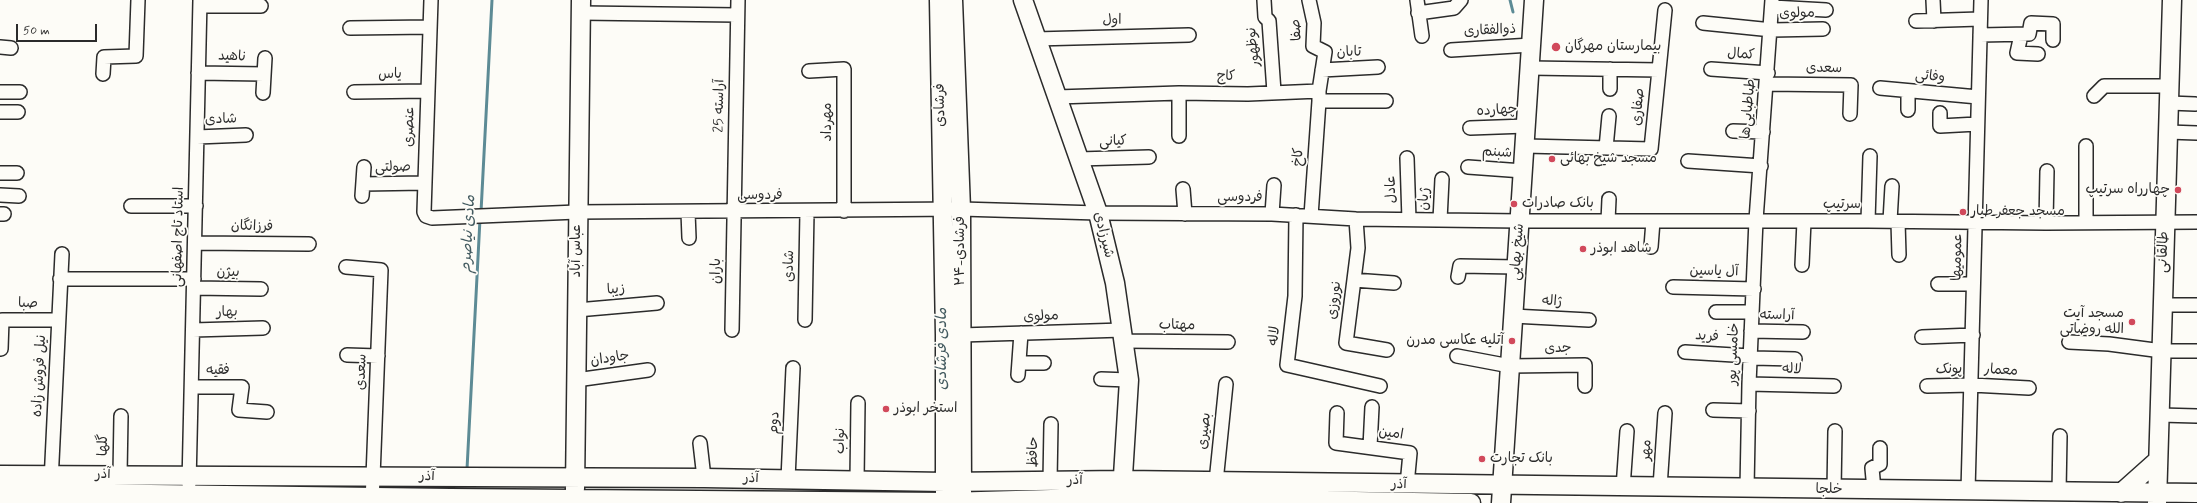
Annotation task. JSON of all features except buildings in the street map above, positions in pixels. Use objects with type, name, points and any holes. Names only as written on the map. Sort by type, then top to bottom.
[{"type":"main road","name":"فرشادی","points":[[939,0],[943,210],[953,482]]},
{"type":"main road","name":"۲۴-فرشادی","points":[[953,0],[961,209],[961,335],[953,482],[954,502]]},
{"type":"main road","name":"شیرزادی","points":[[1023,0],[1035,39],[1098,214],[1124,336],[1129,380],[1122,494]]},
{"type":"main road","name":"شیخ بهایی","points":[[1502,494],[1534,0]]},
{"type":"main road","name":"طالقانی","points":[[2157,498],[2172,0]]},
{"type":"main road","name":"عباس آباد","points":[[575,501],[577,212],[581,6]]},
{"type":"main road","points":[[2111,496],[2158,460]]},
{"type":"main road","name":"آذر","points":[[0,475],[50,493],[120,475],[575,477],[953,482],[1050,481],[1122,494],[1281,501],[1471,503]]},
{"type":"main road","points":[[450,498],[451,477]]},
{"type":"main road","name":"آذر","points":[[0,492],[189,499],[450,498],[575,501],[954,502],[1056,501],[1216,482],[1408,485],[1502,494]]},
{"type":"main road","name":"خلجا","points":[[1502,494],[1576,495],[1624,488],[1747,488],[1796,496],[1834,490],[2059,492],[2157,498],[2197,494]]},
{"type":"street","points":[[103,74],[104,57],[136,56],[138,0]]},
{"type":"street","name":"عنصری","points":[[431,0],[424,183],[424,212],[426,216],[432,218],[465,216],[498,217],[577,212]]},
{"type":"street","name":"آراسته 25","points":[[734,212],[738,0]]},
{"type":"street","name":"نوظهور","points":[[1264,0],[1265,17],[1269,21],[1274,92]]},
{"type":"street","name":"صفا","points":[[1308,0],[1314,23],[1313,46],[1325,52]]},
{"type":"street","points":[[1422,36],[1417,6],[1454,8],[1461,0]]},
{"type":"street","points":[[1933,0],[1934,21]]},
{"type":"street","name":"عمومیها","points":[[1968,491],[1981,0]]},
{"type":"street","points":[[200,3],[261,6]]},
{"type":"street","name":"استاد تاج اصفهانی","points":[[189,499],[200,3]]},
{"type":"street","points":[[1772,4],[1826,10]]},
{"type":"street","name":"طباطبایی‌ها","points":[[1756,220],[1772,30],[1772,4]]},
{"type":"street","points":[[581,6],[737,15]]},
{"type":"street","points":[[1659,70],[1665,10]]},
{"type":"street","points":[[1916,22],[1980,19]]},
{"type":"street","name":"مولوی","points":[[1703,23],[1772,30],[1823,29]]},
{"type":"street","points":[[1980,35],[2029,34],[2031,23],[2053,24],[2053,40]]},
{"type":"street","points":[[350,28],[430,27]]},
{"type":"street","name":"اول","points":[[1035,39],[1189,35]]},
{"type":"street","points":[[2022,35],[2017,53],[2038,54]]},
{"type":"street","name":"ذوالفقاری","points":[[1451,50],[1531,45]]},
{"type":"street","name":"کاخ","points":[[1311,216],[1319,96],[1325,52]]},
{"type":"street","name":"ناهید","points":[[264,93],[265,58]]},
{"type":"street","name":"تابان","points":[[1322,70],[1378,67]]},
{"type":"street","name":"صفاری","points":[[1525,146],[1651,150],[1659,70],[1530,68]]},
{"type":"street","name":"مهرداد","points":[[809,72],[844,69],[844,211]]},
{"type":"street","points":[[1610,69],[1610,89]]},
{"type":"street","name":"کمال","points":[[1711,69],[1768,78]]},
{"type":"street","name":"ناهید","points":[[198,72],[264,74]]},
{"type":"street","name":"سعدی","points":[[1768,78],[1850,85],[1850,114]]},
{"type":"street","points":[[2094,96],[2104,86],[2169,95],[2195,104]]},
{"type":"street","name":"وفائی","points":[[1880,88],[1978,98]]},
{"type":"street","name":"یاس","points":[[354,92],[427,91]]},
{"type":"street","points":[[1908,91],[1908,110]]},
{"type":"street","points":[[0,92],[20,92]]},
{"type":"street","name":"کاج","points":[[1056,97],[1178,93],[1248,94],[1274,92],[1386,101]]},
{"type":"street","points":[[1178,93],[1179,136]]},
{"type":"street","points":[[0,112],[18,112]]},
{"type":"street","points":[[1940,113],[1940,126],[1977,124]]},
{"type":"street","points":[[1606,148],[1609,116]]},
{"type":"street","name":"چهارده","points":[[1470,128],[1526,126]]},
{"type":"street","points":[[1733,131],[1763,132]]},
{"type":"street","points":[[2168,132],[2197,133]]},
{"type":"street","name":"شادی","points":[[197,137],[246,135]]},
{"type":"street","points":[[2086,146],[2086,223]]},
{"type":"street","points":[[1868,221],[1870,156]]},
{"type":"street","name":"کیانی","points":[[1078,159],[1149,157]]},
{"type":"street","name":"عادل","points":[[1407,158],[1409,220]]},
{"type":"street","points":[[1688,161],[1761,166]]},
{"type":"street","name":"صولتی","points":[[364,167],[363,190],[424,183]]},
{"type":"street","name":"شبنم","points":[[1468,167],[1523,171]]},
{"type":"street","points":[[2046,223],[2047,171]]},
{"type":"street","points":[[0,173],[17,173]]},
{"type":"street","name":"ژیان","points":[[1440,220],[1442,179]]},
{"type":"street","points":[[1272,214],[1274,185]]},
{"type":"street","points":[[1892,186],[1894,221],[1899,255]]},
{"type":"street","points":[[1183,188],[1185,214]]},
{"type":"street","points":[[0,195],[19,196]]},
{"type":"street","points":[[1608,221],[1609,199]]},
{"type":"street","points":[[131,206],[196,206]]},
{"type":"street","name":"فردوسی","points":[[577,212],[807,212],[961,209],[1098,214],[1272,214],[1356,219],[1520,221]]},
{"type":"street","points":[[688,212],[689,238]]},
{"type":"street","name":"باران","points":[[732,330],[734,212]]},
{"type":"street","name":"شادی","points":[[805,320],[807,212]]},
{"type":"street","name":"لاله","points":[[1296,215],[1295,296],[1287,365],[1380,386]]},
{"type":"street","name":"نوروزی","points":[[1356,219],[1358,248],[1346,342],[1387,350]]},
{"type":"street","name":"سرتیپ","points":[[1520,221],[1756,220],[2046,223],[2197,222]]},
{"type":"street","name":"خامسی پور","points":[[1747,488],[1749,384],[1756,220]]},
{"type":"street","points":[[1651,247],[1652,221]]},
{"type":"street","points":[[1802,265],[1804,221]]},
{"type":"street","name":"فرزانگان","points":[[195,243],[309,244]]},
{"type":"street","name":"نیل فروش زاده","points":[[50,493],[62,254]]},
{"type":"street","points":[[1458,277],[1460,266],[1517,266]]},
{"type":"street","name":"سعدی","points":[[346,267],[381,270],[372,499]]},
{"type":"street","points":[[60,279],[194,284]]},
{"type":"street","points":[[1354,280],[1394,283]]},
{"type":"street","name":"بیژن","points":[[194,284],[261,289]]},
{"type":"street","points":[[1938,284],[1973,284]]},
{"type":"street","name":"آل یاسین","points":[[1673,287],[1754,289]]},
{"type":"street","name":"زیبا","points":[[577,310],[657,303]]},
{"type":"street","points":[[2163,305],[2197,305]]},
{"type":"street","points":[[1716,312],[1752,312]]},
{"type":"street","name":"ژاله","points":[[1514,316],[1589,320]]},
{"type":"street","name":"صبا","points":[[1,349],[2,320],[58,320]]},
{"type":"street","name":"بهار","points":[[193,330],[263,328]]},
{"type":"street","name":"آراسته","points":[[1751,331],[1803,332]]},
{"type":"street","points":[[1021,333],[1019,369],[1044,363]]},
{"type":"street","name":"مولوی","points":[[961,335],[1021,333],[1124,336]]},
{"type":"street","points":[[1922,336],[1973,335]]},
{"type":"street","name":"مهتاب","points":[[1124,336],[1228,342]]},
{"type":"street","points":[[2069,342],[2109,344],[2162,351],[2197,351]]},
{"type":"street","name":"فرید","points":[[1686,352],[1750,356]]},
{"type":"street","points":[[346,355],[378,356]]},
{"type":"street","points":[[1457,356],[1510,366]]},
{"type":"street","points":[[1750,356],[1753,358],[1795,359]]},
{"type":"street","name":"جدی","points":[[1510,366],[1585,365],[1585,386]]},
{"type":"street","name":"دوم","points":[[788,479],[793,368]]},
{"type":"street","name":"جاودان","points":[[576,380],[648,370]]},
{"type":"street","points":[[1101,379],[1129,380]]},
{"type":"street","name":"بصیری","points":[[1216,482],[1226,384]]},
{"type":"street","name":"لاله","points":[[1749,384],[1834,386]]},
{"type":"street","name":"پونک","points":[[1927,386],[1972,385]]},
{"type":"street","name":"معمار","points":[[1972,385],[2029,388]]},
{"type":"street","name":"فقیه","points":[[192,387],[242,386],[239,410],[267,412]]},
{"type":"street","name":"نواب","points":[[857,480],[858,403]]},
{"type":"street","points":[[1370,447],[1372,407]]},
{"type":"street","points":[[1713,410],[1749,411]]},
{"type":"street","name":"امین","points":[[1337,413],[1336,442],[1410,453],[1408,485]]},
{"type":"street","name":"مهر","points":[[1660,488],[1665,413]]},
{"type":"street","points":[[2160,415],[2197,416]]},
{"type":"street","name":"گلها","points":[[120,416],[120,475]]},
{"type":"street","name":"حافظ","points":[[1050,481],[1051,424]]},
{"type":"street","name":"مهر","points":[[1624,488],[1627,431]]},
{"type":"street","points":[[1834,490],[1835,431]]},
{"type":"street","points":[[2059,492],[2060,436]]},
{"type":"street","points":[[700,443],[704,478]]},
{"type":"street","points":[[1874,490],[1872,468],[1880,464],[1880,448]]},
{"type":"street","name":"آذر","points":[[0,502],[50,493],[160,503]]},
{"type":"waterway","name":"مادی نیاصرم","points":[[481,212],[492,0]]},
{"type":"waterway","points":[[1510,0],[1513,12]]},
{"type":"waterway","name":"مادی نیاصرم","points":[[467,469],[480,219]]},
{"type":"place","name":"بیمارستان مهرگان","points":[[1556,47]]},
{"type":"place","name":"مسجد شیخ بهائی","points":[[1552,159]]},
{"type":"place","name":"چهارراه سرتیپ","points":[[2178,190]]},
{"type":"place","name":"بانک صادرات","points":[[1514,204]]},
{"type":"place","name":"مسجد جعفر طیار","points":[[1963,212]]},
{"type":"place","name":"شاهد ابوذر","points":[[1583,249]]},
{"type":"place","name":"مسجد آیت الله روضاتی","points":[[2132,322]]},
{"type":"place","name":"آتلیه عکاسی مدرن","points":[[1512,341]]},
{"type":"place","name":"استخر ابوذر","points":[[886,409]]},
{"type":"place","name":"بانک تجارت","points":[[1482,459]]},
{"type":"water label","name":"مادی فرشادی","points":[[943,349]]}]
